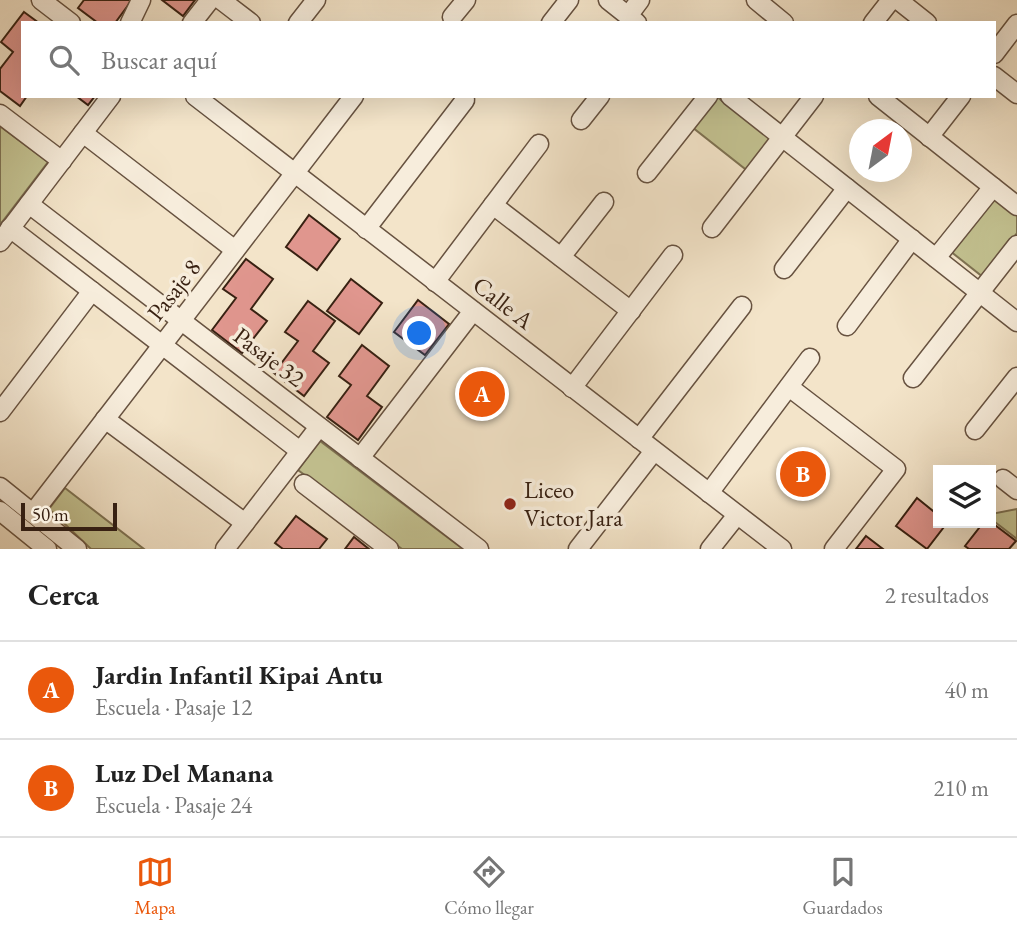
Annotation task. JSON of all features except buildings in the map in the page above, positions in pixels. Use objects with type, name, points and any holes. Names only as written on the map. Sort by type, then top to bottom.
[{"type":"street","points":[[41,0],[68,21]]},
{"type":"street","points":[[131,21],[141,0]]},
{"type":"street","points":[[193,21],[209,0]]},
{"type":"street","points":[[221,0],[248,21]]},
{"type":"street","points":[[300,21],[316,0]]},
{"type":"street","points":[[452,17],[466,0]]},
{"type":"street","points":[[553,21],[569,0]]},
{"type":"street","points":[[608,0],[632,19],[640,0]]},
{"type":"street","points":[[755,0],[781,21]]},
{"type":"street","points":[[875,21],[891,0]]},
{"type":"street","points":[[898,0],[924,21]]},
{"type":"street","points":[[996,51],[1017,24]]},
{"type":"street","points":[[996,78],[1017,94]]},
{"type":"street","points":[[109,98],[5,235],[92,291],[300,451]]},
{"type":"street","name":"Calle A","points":[[198,98],[782,549]]},
{"type":"street","name":"Pasaje 8","points":[[33,513],[351,98]]},
{"type":"street","points":[[581,120],[598,98]]},
{"type":"street","points":[[647,173],[706,98]]},
{"type":"street","points":[[733,98],[1017,322]]},
{"type":"street","points":[[712,228],[812,98]]},
{"type":"street","points":[[880,98],[1017,206]]},
{"type":"street","points":[[929,137],[959,98]]},
{"type":"street","points":[[366,229],[465,100]]},
{"type":"street","points":[[0,114],[62,160]]},
{"type":"street","points":[[83,133],[235,250]]},
{"type":"street","points":[[435,282],[539,144]]},
{"type":"street","points":[[936,258],[993,187]]},
{"type":"street","points":[[784,269],[847,188]]},
{"type":"street","points":[[561,257],[604,202]]},
{"type":"street","name":"Pasaje 32","points":[[29,204],[479,549]]},
{"type":"street","points":[[493,205],[631,311]]},
{"type":"street","points":[[847,326],[912,239]]},
{"type":"street","points":[[913,378],[1017,246]]},
{"type":"street","points":[[572,388],[673,255]]},
{"type":"street","points":[[0,412],[92,291]]},
{"type":"street","points":[[578,549],[742,306]]},
{"type":"street","points":[[360,458],[473,311]]},
{"type":"street","points":[[709,493],[810,358]]},
{"type":"street","points":[[975,430],[1017,377]]},
{"type":"street","points":[[789,387],[896,469],[834,549]]},
{"type":"street","points":[[105,419],[244,523]]},
{"type":"street","points":[[225,549],[319,427]]},
{"type":"street","points":[[304,484],[389,549]]},
{"type":"street","points":[[0,487],[77,549]]},
{"type":"street","points":[[0,512],[47,549]]},
{"type":"street","points":[[710,549],[737,515]]},
{"type":"shaded area","points":[[714,98],[719,98],[773,141],[749,172],[692,127]]},
{"type":"shaded area","points":[[0,126],[48,162],[0,225]]},
{"type":"shaded area","points":[[996,194],[1017,211],[1017,233],[983,277],[950,251]]},
{"type":"shaded area","points":[[320,441],[463,549],[402,549],[298,470]]},
{"type":"shaded area","points":[[65,488],[144,549],[91,549],[49,509]]},
{"type":"shaded area","points":[[1017,509],[1017,539],[996,523],[996,513]]},
{"type":"place","name":"Jardin Infantil Kipai Antu","points":[[482,394]]},
{"type":"place","name":"Luz Del Manana","points":[[803,474]]},
{"type":"place","name":"Liceo Victor Jara","points":[[510,504]]}]
